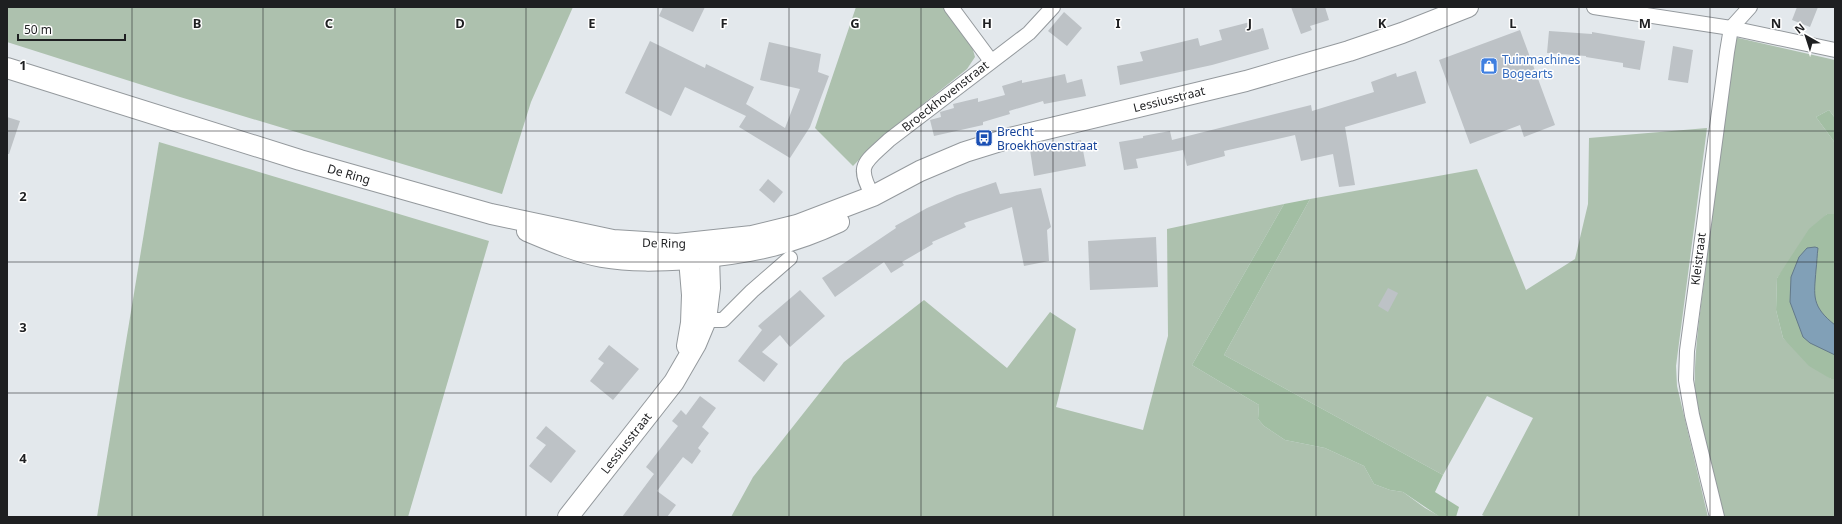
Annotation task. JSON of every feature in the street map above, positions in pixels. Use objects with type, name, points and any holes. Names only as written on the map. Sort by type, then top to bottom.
[{"type":"main road","name":"Lessiusstraat","points":[[699,253],[748,252],[778,246],[811,235],[843,220],[873,196],[920,171],[964,152],[1246,81],[1349,51],[1402,33],[1468,7]]},
{"type":"main road","name":"De Ring","points":[[7,68],[300,160],[491,214],[613,240],[664,244],[699,253]]},
{"type":"main road","name":"De Ring","points":[[491,214],[545,239],[581,251],[622,260],[648,262],[699,253]]},
{"type":"main road","name":"Lessiusstraat","points":[[568,517],[674,382],[696,344],[706,320],[710,288],[699,253]]},
{"type":"main road","name":"Lessiusstraat","points":[[682,369],[689,336],[699,253]]},
{"type":"street","points":[[951,7],[991,61]]},
{"type":"street","name":"Broeckhovenstraat","points":[[873,196],[865,182],[863,172],[865,164],[869,159],[888,140],[1028,33],[1053,7]]},
{"type":"street","points":[[1594,7],[1731,28],[1835,50]]},
{"type":"street","points":[[1731,28],[1750,7]]},
{"type":"street","name":"Kleistraat","points":[[1717,517],[1692,415],[1686,380],[1687,351],[1731,28]]},
{"type":"street","points":[[706,320],[723,320],[752,291],[790,258]]},
{"type":"green space","points":[[7,7],[573,7],[531,102],[502,194],[180,97],[7,42]]},
{"type":"green space","points":[[856,7],[944,7],[971,43],[975,57],[967,69],[878,140],[853,166],[815,128]]},
{"type":"green space","points":[[1734,37],[1835,60],[1835,118],[1829,110],[1816,117],[1835,143],[1835,214],[1827,214],[1777,278],[1776,310],[1783,338],[1831,379],[1835,379],[1835,517],[1723,517],[1695,398],[1695,365],[1698,332]]},
{"type":"green space","points":[[1829,110],[1835,118],[1835,143],[1816,117]]},
{"type":"green space","points":[[1707,128],[1676,366],[1677,386],[1708,517],[1486,517],[1482,515],[1533,418],[1487,396],[1443,475],[1224,355],[1310,199],[1477,169],[1526,290],[1575,259],[1588,204],[1589,138]]},
{"type":"green space","points":[[159,142],[489,241],[408,517],[97,517]]},
{"type":"green space","points":[[1310,199],[1224,355],[1443,475],[1435,492],[1459,507],[1456,517],[1440,517],[1403,492],[1390,490],[1374,484],[1364,466],[1325,448],[1285,440],[1264,426],[1258,419],[1259,405],[1192,365],[1284,204]]},
{"type":"green space","points":[[1284,204],[1192,365],[1259,405],[1258,419],[1264,426],[1285,440],[1325,448],[1364,466],[1374,484],[1390,490],[1403,492],[1425,508],[1441,517],[731,517],[753,477],[844,362],[924,300],[1007,368],[1050,312],[1076,329],[1056,407],[1143,430],[1168,336],[1167,229]]},
{"type":"green space","points":[[1827,214],[1835,214],[1835,379],[1831,379],[1809,366],[1783,338],[1776,310],[1777,278],[1809,229]]},
{"type":"water","points":[[1807,248],[1818,248],[1815,287],[1816,300],[1822,312],[1835,325],[1835,355],[1810,343],[1803,337],[1790,302],[1791,277],[1799,257]]},
{"type":"building","points":[[663,7],[705,7],[693,32],[659,16]]},
{"type":"building","points":[[1291,7],[1325,7],[1329,20],[1310,26],[1312,30],[1301,34]]},
{"type":"building","points":[[1797,7],[1818,7],[1810,27],[1792,20]]},
{"type":"building","points":[[1064,12],[1082,28],[1067,46],[1048,31]]},
{"type":"building","points":[[1250,22],[1252,31],[1263,28],[1269,49],[1212,65],[1120,85],[1117,66],[1143,61],[1140,52],[1198,38],[1200,46],[1222,40],[1219,30]]},
{"type":"building","points":[[1520,30],[1555,125],[1524,137],[1520,125],[1470,144],[1439,60]]},
{"type":"building","points":[[1549,31],[1592,34],[1592,32],[1645,41],[1640,70],[1623,67],[1623,63],[1586,56],[1547,53]]},
{"type":"building","points":[[650,41],[705,68],[706,64],[754,87],[746,104],[785,128],[800,89],[760,80],[769,42],[821,54],[818,72],[829,76],[810,127],[790,158],[739,127],[746,116],[685,87],[671,116],[625,93]]},
{"type":"building","points":[[1673,46],[1693,50],[1688,83],[1668,80]]},
{"type":"building","points":[[1416,71],[1426,103],[1345,127],[1355,185],[1339,187],[1333,154],[1301,161],[1295,135],[1224,151],[1225,156],[1187,166],[1183,150],[1136,159],[1138,168],[1124,170],[1119,142],[1170,131],[1172,140],[1311,105],[1312,111],[1374,92],[1371,82],[1396,73],[1397,77]]},
{"type":"building","points":[[1065,74],[1067,83],[1082,79],[1086,96],[1044,104],[1043,101],[1009,111],[1010,114],[983,122],[983,125],[934,136],[930,120],[941,117],[940,112],[954,108],[953,104],[978,98],[978,102],[1005,95],[1002,86],[1022,80],[1022,83]]},
{"type":"building","points":[[7,117],[20,121],[9,154],[7,154]]},
{"type":"building","points":[[1081,140],[1086,166],[1034,176],[1030,150]]},
{"type":"building","points":[[768,179],[783,192],[774,203],[759,190]]},
{"type":"building","points":[[996,182],[1000,194],[1041,188],[1051,227],[1047,230],[1049,261],[1024,266],[1012,207],[964,223],[966,227],[932,242],[933,244],[902,262],[904,265],[891,273],[884,262],[835,297],[822,278],[896,228],[895,226],[927,208],[957,195]]},
{"type":"building","points":[[1156,237],[1158,287],[1090,290],[1088,241]]},
{"type":"building","points":[[1388,288],[1398,293],[1388,312],[1378,306]]},
{"type":"building","points":[[800,290],[825,316],[790,347],[780,335],[762,352],[778,364],[764,382],[738,361],[762,330],[758,326]]},
{"type":"building","points":[[609,345],[639,369],[613,400],[590,381],[604,363],[598,359]]},
{"type":"building","points":[[700,396],[716,408],[702,427],[709,433],[698,448],[701,451],[692,464],[683,457],[657,491],[676,505],[667,517],[622,517],[654,474],[646,467],[678,426],[672,421],[681,410],[686,415]]},
{"type":"building","points":[[546,426],[576,451],[551,483],[529,466],[546,445],[536,438]]},
{"type":"place","name":"Tuinmachines Bogearts","points":[[1489,66]]},
{"type":"place","name":"Brecht Broekhovenstraat","points":[[984,138]]}]
